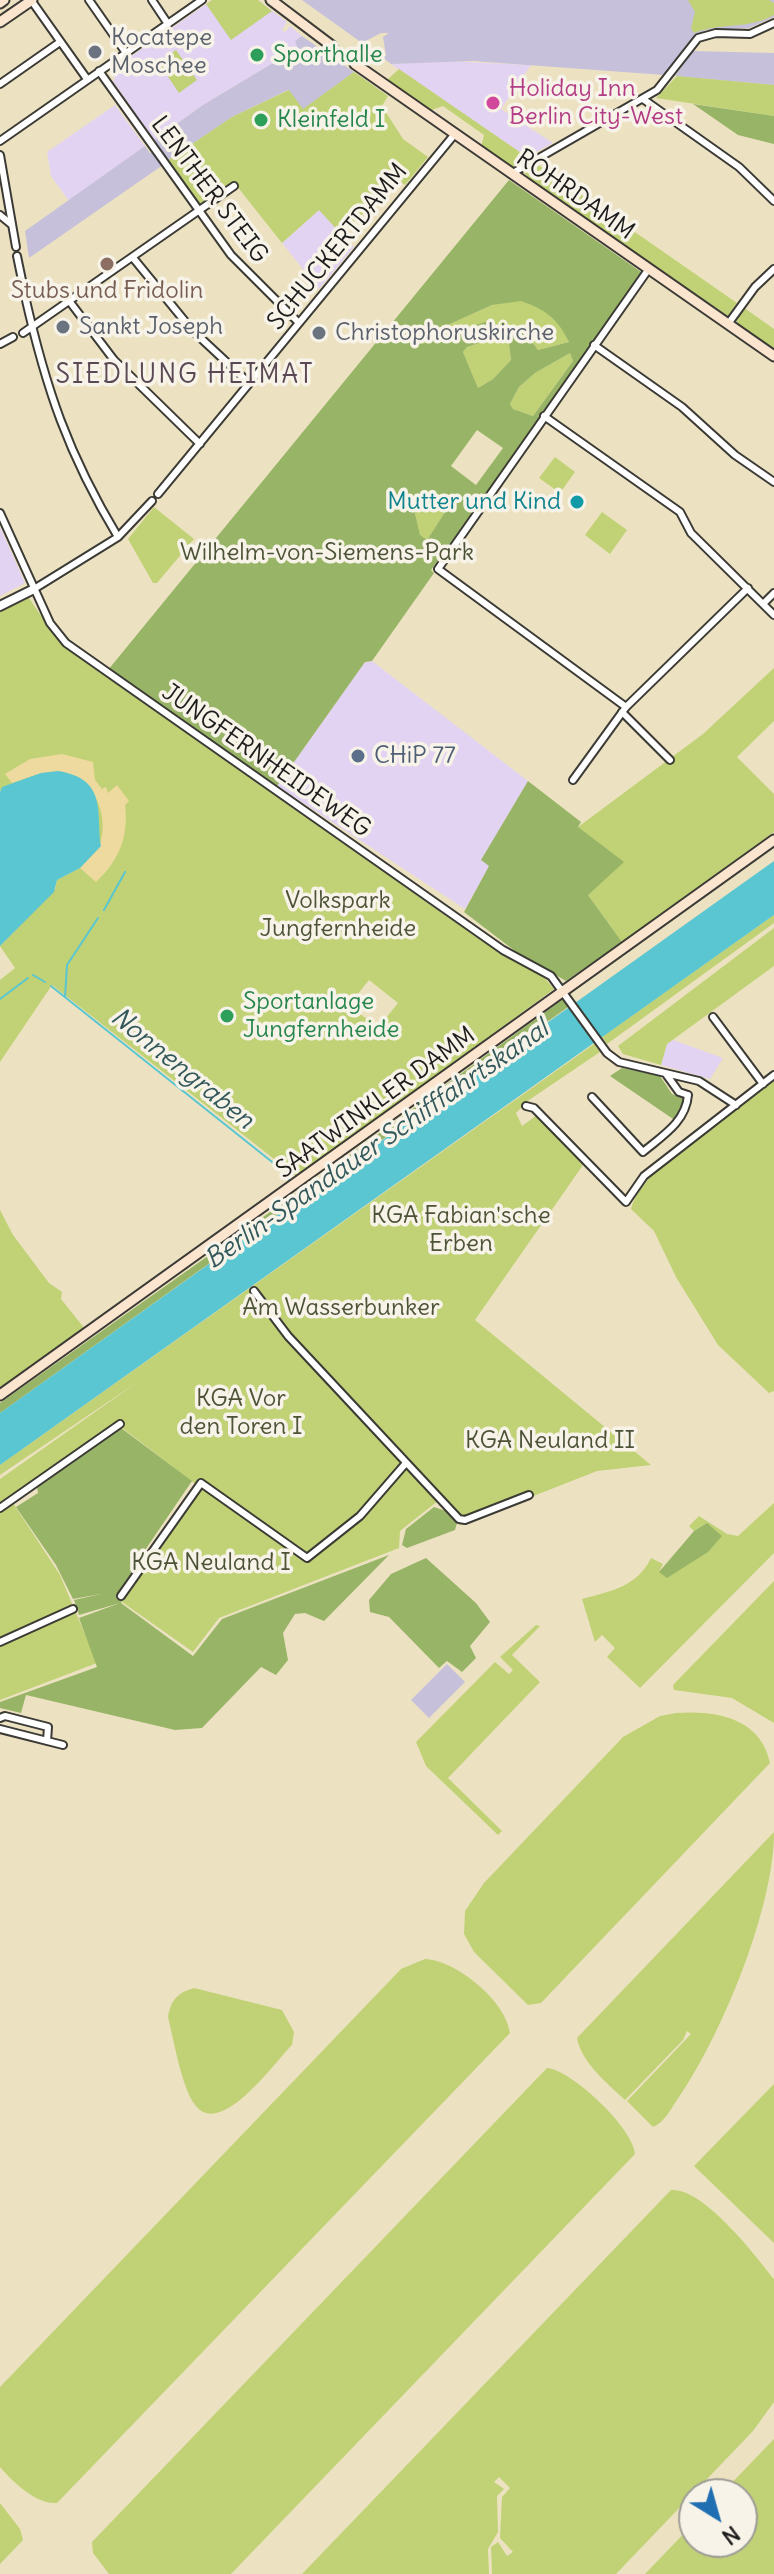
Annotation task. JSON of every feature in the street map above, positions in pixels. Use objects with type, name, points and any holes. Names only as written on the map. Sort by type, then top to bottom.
[{"type":"main road","points":[[0,22],[32,0]]},
{"type":"main road","points":[[271,0],[332,46]]},
{"type":"main road","name":"ROHRDAMM","points":[[355,64],[774,356]]},
{"type":"main road","name":"SAATWINKLER DAMM","points":[[0,1395],[565,994],[774,840]]},
{"type":"street","points":[[32,0],[87,79]]},
{"type":"street","points":[[89,0],[126,53]]},
{"type":"street","points":[[152,0],[168,24]]},
{"type":"street","points":[[0,141],[202,0]]},
{"type":"street","points":[[511,174],[661,86],[698,38],[716,33],[750,34],[774,23]]},
{"type":"street","points":[[0,84],[60,42]]},
{"type":"street","name":"LENTHER STEIG","points":[[99,71],[199,213],[248,274],[299,323]]},
{"type":"street","points":[[643,99],[739,167],[774,201]]},
{"type":"street","name":"SCHUCKERTDAMM","points":[[158,494],[454,135]]},
{"type":"street","points":[[0,155],[16,247]]},
{"type":"street","points":[[23,333],[134,259],[234,186]]},
{"type":"street","points":[[0,215],[12,225]]},
{"type":"street","points":[[17,256],[23,285]]},
{"type":"street","points":[[134,259],[174,310],[249,383]]},
{"type":"street","points":[[728,324],[755,287],[774,269]]},
{"type":"street","points":[[648,270],[438,569],[624,710],[670,760]]},
{"type":"street","points":[[25,296],[56,416],[87,484],[118,537]]},
{"type":"street","points":[[70,302],[114,360],[200,444]]},
{"type":"street","points":[[0,344],[13,337]]},
{"type":"street","points":[[594,345],[675,401],[720,437],[735,455],[774,482]]},
{"type":"street","points":[[544,416],[680,512],[691,533],[774,615]]},
{"type":"street","points":[[0,606],[34,589],[118,537],[152,501]]},
{"type":"street","name":"JUNGFERNHEIDEWEG","points":[[0,513],[56,632],[80,654],[503,950],[543,970],[565,994],[604,1048],[627,1065],[666,1074]]},
{"type":"street","points":[[573,780],[624,710],[748,588]]},
{"type":"street","points":[[763,604],[774,593]]},
{"type":"street","points":[[713,1017],[763,1084]]},
{"type":"street","points":[[666,1074],[699,1081],[736,1105]]},
{"type":"street","points":[[666,1074],[679,1092],[688,1095]]},
{"type":"street","points":[[526,1106],[534,1108],[626,1202],[644,1176],[774,1075]]},
{"type":"street","points":[[592,1097],[643,1152],[677,1123],[687,1106],[688,1095],[699,1081]]},
{"type":"street","points":[[254,1291],[288,1336],[459,1519],[470,1518],[529,1495]]},
{"type":"street","points":[[0,1508],[120,1424]]},
{"type":"street","points":[[121,1596],[201,1483],[307,1558],[360,1516],[406,1463]]},
{"type":"street","points":[[0,1642],[73,1609]]},
{"type":"street","points":[[0,1718],[5,1716],[48,1727],[47,1741]]},
{"type":"street","points":[[0,1729],[63,1745]]},
{"type":"shaded area","points":[[212,0],[258,0],[287,22],[282,30],[285,32],[290,26],[302,36],[296,41],[298,48],[203,105],[154,140],[113,81],[115,79],[110,71]]},
{"type":"shaded area","points":[[302,0],[774,0],[774,17],[749,28],[706,30],[695,35],[664,75],[473,61],[391,64],[382,57],[386,56],[383,37],[389,33],[381,33],[362,43]]},
{"type":"shaded area","points":[[302,36],[354,72],[303,110],[288,90],[232,117],[29,258],[25,231],[145,146],[150,153],[159,148],[154,140],[203,105],[298,48],[295,41]]},
{"type":"shaded area","points":[[693,51],[774,53],[774,85],[675,76]]},
{"type":"shaded area","points":[[449,61],[531,65],[501,109],[553,143],[527,157],[391,64]]},
{"type":"shaded area","points":[[115,105],[145,146],[69,201],[51,176],[47,152]]},
{"type":"shaded area","points":[[320,209],[354,247],[319,289],[282,243]]},
{"type":"shaded area","points":[[0,527],[25,583],[0,596]]},
{"type":"shaded area","points":[[372,661],[528,781],[481,860],[490,865],[465,909],[277,786],[365,662]]},
{"type":"shaded area","points":[[673,1040],[723,1058],[710,1079],[661,1065],[667,1044]]},
{"type":"shaded area","points":[[447,1664],[465,1682],[429,1718],[411,1700]]},
{"type":"green space","points":[[212,0],[258,0],[272,11],[231,40],[206,4]]},
{"type":"green space","points":[[688,0],[769,0],[774,3],[774,15],[754,23],[694,33],[691,28],[695,12]]},
{"type":"green space","points":[[176,50],[197,80],[179,93],[158,62]]},
{"type":"green space","points":[[399,69],[527,157],[511,168],[481,147],[484,135],[443,106],[429,111],[386,81]]},
{"type":"green space","points":[[354,72],[388,96],[382,106],[403,139],[428,157],[405,185],[399,181],[341,234],[319,210],[282,243],[236,185],[199,213],[164,163],[232,117],[289,90],[303,109]]},
{"type":"green space","points":[[677,76],[774,85],[774,116],[656,98]]},
{"type":"green space","points":[[693,104],[774,116],[774,144],[738,135]]},
{"type":"green space","points":[[537,164],[737,303],[728,316],[545,192],[523,172]]},
{"type":"green space","name":"Wilhelm-von-Siemens-Park","points":[[509,180],[644,274],[431,570],[434,573],[372,661],[365,662],[277,786],[108,670]],"holes":[[[521,301],[537,308],[555,321],[569,342],[538,350],[526,333],[485,322],[422,344],[419,338],[492,305]],[[501,336],[509,344],[511,360],[493,379],[478,388],[463,352],[467,347]],[[570,353],[573,361],[533,416],[513,409],[510,404],[519,387],[535,373]],[[477,430],[503,448],[476,485],[451,466]],[[428,500],[445,512],[427,540],[420,535],[414,509]]]},
{"type":"green space","points":[[521,300],[550,316],[569,342],[538,350],[526,333],[444,335],[422,344],[419,338],[492,305]]},
{"type":"green space","points":[[743,307],[774,329],[774,350],[736,324]]},
{"type":"green space","points":[[501,336],[509,344],[511,360],[493,379],[478,388],[463,352],[467,347]]},
{"type":"green space","points":[[570,353],[573,361],[533,416],[513,409],[510,404],[519,387],[535,373]]},
{"type":"green space","points":[[555,457],[575,472],[560,493],[539,478]]},
{"type":"green space","points":[[428,500],[445,512],[427,540],[420,536],[414,509]]},
{"type":"green space","points":[[154,507],[194,539],[157,583],[153,583],[128,539]]},
{"type":"green space","points":[[602,512],[627,530],[610,554],[585,535]]},
{"type":"green space","name":"Volkspark Jungfernheide","points":[[29,598],[54,635],[78,657],[486,944],[541,974],[554,989],[297,1177],[52,985],[0,1062],[0,980],[15,968],[0,946],[55,889],[57,880],[80,868],[3,787],[0,792],[0,612]],"holes":[[[369,980],[398,1003],[378,1028],[349,1005]]]},
{"type":"green space","points":[[774,668],[774,721],[737,757],[774,794],[774,832],[622,942],[588,895],[578,827],[703,734]]},
{"type":"green space","points":[[528,781],[581,822],[578,827],[624,862],[588,895],[622,942],[566,981],[515,951],[464,912],[489,866],[481,860]]},
{"type":"green space","points":[[774,915],[774,923],[607,1044],[602,1037]]},
{"type":"green space","points":[[774,928],[774,966],[667,1044],[661,1065],[623,1054],[618,1046]]},
{"type":"green space","points":[[563,999],[568,1007],[0,1413],[0,1403],[321,1176]]},
{"type":"green space","points":[[594,1044],[600,1052],[529,1100],[516,1113],[522,1126],[537,1115],[583,1165],[475,1320],[651,1465],[597,1471],[460,1525],[439,1500],[400,1531],[399,1548],[219,1618],[193,1652],[122,1602],[198,1486],[121,1427],[13,1503],[60,1575],[97,1663],[0,1700],[0,1479],[139,1381],[0,1475],[0,1465]]},
{"type":"green space","points":[[622,1068],[660,1076],[672,1094],[684,1099],[676,1121],[610,1076]]},
{"type":"green space","points":[[774,1080],[774,1391],[769,1393],[718,1345],[676,1277],[654,1231],[631,1209],[639,1192],[671,1156]]},
{"type":"green space","points":[[0,1210],[13,1235],[49,1283],[62,1292],[61,1299],[85,1329],[0,1388]]},
{"type":"green space","points":[[121,1428],[192,1481],[141,1556],[145,1560],[121,1603],[193,1656],[222,1619],[389,1555],[324,1621],[305,1613],[295,1614],[283,1633],[288,1660],[276,1675],[261,1667],[202,1728],[175,1730],[26,1695],[21,1713],[0,1708],[0,1702],[97,1667],[79,1618],[120,1603],[79,1615],[74,1600],[101,1594],[73,1599],[56,1565],[16,1507],[38,1493],[37,1487]]},
{"type":"green space","points":[[774,1503],[774,1553],[640,1688],[607,1657],[615,1648],[602,1635],[595,1642],[582,1599],[631,1582],[651,1558],[663,1564],[659,1572],[707,1523],[694,1531],[689,1526],[699,1516],[727,1534],[738,1536]]},
{"type":"green space","points":[[434,1507],[446,1511],[457,1523],[455,1530],[407,1548],[402,1545],[406,1529]]},
{"type":"green space","points":[[707,1523],[722,1536],[708,1552],[667,1578],[659,1572],[694,1531]]},
{"type":"green space","points":[[426,1558],[476,1603],[490,1622],[470,1646],[476,1658],[462,1672],[447,1661],[439,1668],[389,1617],[370,1612],[369,1600],[391,1574]]},
{"type":"green space","points":[[774,1581],[774,1723],[732,1698],[674,1690],[673,1685]]},
{"type":"green space","points":[[536,1625],[540,1626],[512,1655],[540,1682],[448,1778],[502,1831],[498,1835],[426,1766],[416,1742],[495,1662],[509,1674],[513,1670],[500,1657]]},
{"type":"green space","points":[[706,1713],[735,1720],[757,1736],[770,1763],[541,2003],[528,2005],[474,1952],[464,1934],[465,1911],[484,1883],[623,1737],[660,1716]]},
{"type":"green space","points":[[774,1832],[765,1898],[727,2008],[694,2074],[666,2116],[653,2127],[627,2101],[691,2034],[687,2031],[683,2040],[625,2100],[589,2064],[577,2038]]},
{"type":"green space","points":[[425,1959],[451,1966],[478,1984],[499,2008],[510,2033],[57,2503],[41,2500],[26,2491],[0,2467],[0,2387],[401,1969]]},
{"type":"green space","points":[[194,1988],[282,2010],[294,2032],[292,2045],[259,2082],[230,2107],[216,2113],[204,2112],[189,2094],[168,2017],[176,1998]]},
{"type":"green space","points":[[547,2068],[571,2079],[600,2102],[624,2130],[635,2154],[231,2574],[109,2574],[93,2553],[92,2542]]},
{"type":"green space","points":[[774,2084],[774,2243],[694,2166]]},
{"type":"green space","points":[[671,2190],[698,2199],[713,2211],[774,2279],[774,2402],[753,2431],[708,2478],[678,2478],[678,2509],[616,2574],[492,2574],[491,2547],[498,2542],[507,2556],[513,2552],[500,2538],[502,2497],[510,2488],[499,2477],[494,2482],[504,2489],[497,2496],[498,2532],[488,2549],[489,2574],[302,2574]]},
{"type":"green space","points":[[774,2439],[774,2574],[645,2574],[678,2540],[678,2558],[758,2558],[758,2478],[736,2478]]},
{"type":"green space","points":[[0,2503],[20,2529],[23,2540],[0,2564]]},
{"type":"sand","points":[[62,754],[93,762],[95,780],[102,789],[106,787],[108,793],[117,785],[129,801],[125,805],[121,847],[96,882],[80,868],[99,847],[102,832],[100,809],[89,788],[81,780],[60,772],[42,773],[12,783],[5,774],[30,759]]},
{"type":"water","points":[[58,771],[85,781],[92,790],[98,810],[101,846],[80,868],[57,880],[54,892],[0,946],[0,792],[2,787],[41,773]]},
{"type":"water","name":"Berlin-Spandauer Schifffahrtskanal","points":[[774,861],[774,915],[0,1465],[0,1413]]},
{"type":"waterway","points":[[104,910],[125,872]]},
{"type":"waterway","points":[[65,997],[67,965],[98,918]]},
{"type":"waterway","name":"Nonnengraben","points":[[33,975],[45,982]]},
{"type":"waterway","name":"Nonnengraben","points":[[0,999],[28,978]]},
{"type":"waterway","name":"Nonnengraben","points":[[51,986],[286,1173],[289,1179]]},
{"type":"tunnel","points":[[332,46],[355,64]]},
{"type":"place","name":"Kocatepe Moschee","points":[[95,52]]},
{"type":"place","name":"Sporthalle","points":[[257,55]]},
{"type":"place","name":"Holiday Inn Berlin City-West","points":[[493,103]]},
{"type":"place","name":"Kleinfeld I","points":[[261,120]]},
{"type":"place","name":"Stubs und Fridolin","points":[[107,264]]},
{"type":"place","name":"Sankt Joseph","points":[[63,327]]},
{"type":"place","name":"Christophoruskirche","points":[[319,333]]},
{"type":"place","name":"Mutter und Kind","points":[[577,502]]},
{"type":"place","name":"CHiP 77","points":[[358,756]]},
{"type":"place","name":"Sportanlage Jungfernheide","points":[[227,1016]]},
{"type":"district","name":"SIEDLUNG HEIMAT","points":[[185,376]]},
{"type":"park label","name":"KGA Fabian'sche Erben","points":[[461,1230]]},
{"type":"park label","name":"Am Wasserbunker","points":[[341,1308]]},
{"type":"park label","name":"KGA Vor den Toren I","points":[[241,1413]]},
{"type":"park label","name":"KGA Neuland II","points":[[550,1441]]},
{"type":"park label","name":"KGA Neuland I","points":[[211,1563]]}]
